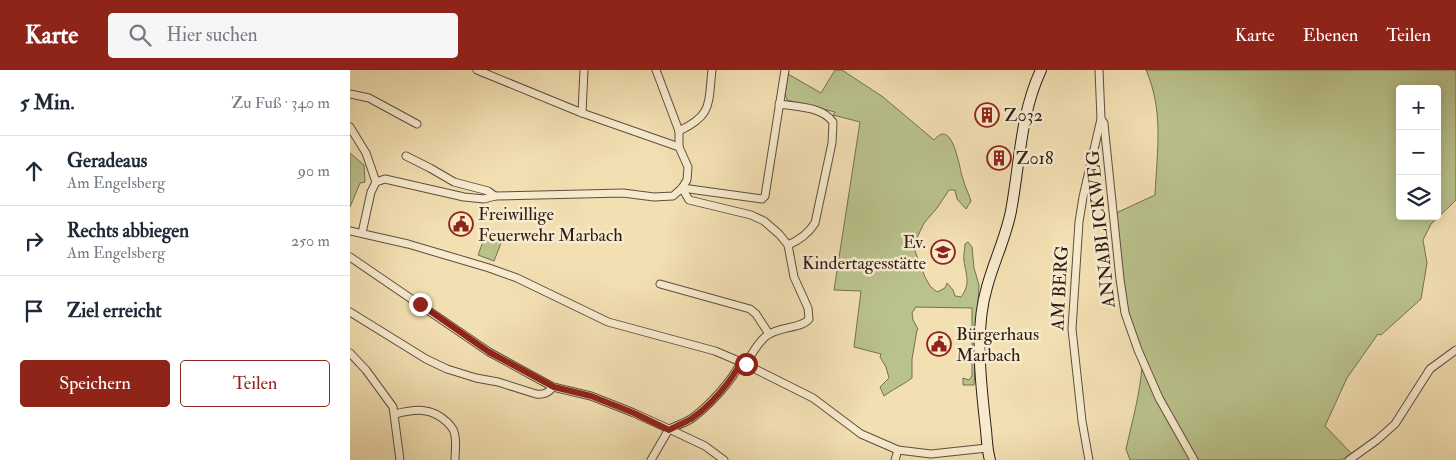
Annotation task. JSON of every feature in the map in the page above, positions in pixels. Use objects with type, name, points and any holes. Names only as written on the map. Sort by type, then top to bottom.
[{"type":"main road","points":[[990,460],[981,388],[983,305],[986,288],[1011,211],[1028,103],[1040,70]]},
{"type":"street","points":[[477,70],[582,113],[680,147]]},
{"type":"street","points":[[582,113],[584,70]]},
{"type":"street","points":[[362,233],[371,192],[376,182],[385,179],[474,199],[495,196],[623,193],[673,196],[682,188],[687,180],[688,167],[680,147],[679,131],[656,70]]},
{"type":"street","points":[[679,131],[695,123],[706,112],[712,70]]},
{"type":"street","points":[[682,188],[762,199],[765,196],[785,70]]},
{"type":"street","name":"ANNABLICKWEG","points":[[1099,70],[1101,119],[1104,123],[1125,312],[1138,350],[1159,398],[1194,460]]},
{"type":"street","points":[[350,94],[369,98],[417,124]]},
{"type":"street","points":[[779,104],[828,114],[833,122],[830,152],[815,223],[810,231],[788,245]]},
{"type":"street","name":"AM BERG","points":[[1090,460],[1082,421],[1072,329],[1079,222],[1101,119]]},
{"type":"street","points":[[350,127],[366,154],[376,182]]},
{"type":"street","points":[[406,156],[454,182],[488,191],[495,196]]},
{"type":"street","points":[[651,460],[669,430],[691,418],[712,400],[769,334],[784,327],[804,324],[809,319],[808,308],[794,276],[788,245],[764,221],[738,211],[689,200],[682,188]]},
{"type":"street","points":[[350,231],[408,244],[490,268],[517,278],[608,322],[715,351],[744,363],[813,398],[861,434],[898,450],[931,454],[988,448]]},
{"type":"street","points":[[350,257],[489,352],[554,387],[591,396],[634,413],[705,446],[724,460]]},
{"type":"street","points":[[660,284],[750,309],[756,314],[769,334]]},
{"type":"street","points":[[350,312],[426,359],[447,369],[536,394],[542,395],[554,387]]},
{"type":"street","points":[[1349,460],[1377,440],[1395,424],[1430,369],[1456,350]]},
{"type":"street","points":[[350,353],[390,402],[395,414],[400,460]]},
{"type":"street","points":[[395,414],[418,409],[433,412],[445,420],[454,431],[455,460]]},
{"type":"street","points":[[896,460],[898,450]]},
{"type":"green space","points":[[835,70],[842,70],[883,97],[934,140],[941,135],[946,135],[954,147],[971,201],[966,209],[957,199],[955,190],[949,190],[924,223],[914,244],[915,251],[930,286],[937,292],[945,288],[947,283],[955,296],[961,297],[967,284],[964,259],[965,244],[968,242],[972,247],[974,268],[979,285],[974,385],[963,385],[963,378],[969,380],[972,376],[972,308],[916,307],[912,313],[913,320],[918,329],[912,359],[912,378],[884,396],[880,387],[889,378],[886,367],[880,357],[881,354],[854,347],[861,291],[834,290],[860,122],[833,115],[835,112],[787,100],[785,94],[788,74],[821,93]]},
{"type":"green space","points":[[1146,70],[1456,70],[1456,200],[1441,214],[1441,85],[1396,85],[1396,220],[1435,220],[1423,240],[1427,263],[1421,299],[1381,335],[1378,334],[1347,378],[1325,426],[1352,454],[1341,460],[1130,460],[1126,449],[1140,387],[1142,360],[1128,311],[1122,275],[1116,213],[1155,195],[1158,131],[1152,85]]},
{"type":"green space","points":[[350,153],[364,165],[365,182],[360,183],[350,207]]},
{"type":"green space","points":[[487,231],[503,238],[494,261],[478,255]]},
{"type":"place","name":"Z032","points":[[987,115]]},
{"type":"place","name":"Z018","points":[[999,158]]},
{"type":"place","name":"Freiwillige Feuerwehr Marbach","points":[[461,224]]},
{"type":"place","name":"Ev. Kindertagesstätte","points":[[943,252]]},
{"type":"place","name":"Bürgerhaus Marbach","points":[[939,344]]},
{"type":"route","points":[[420,304],[489,352],[554,387],[591,396],[634,413],[669,430],[691,418],[712,400],[728,383],[741,362],[746,364]]}]
